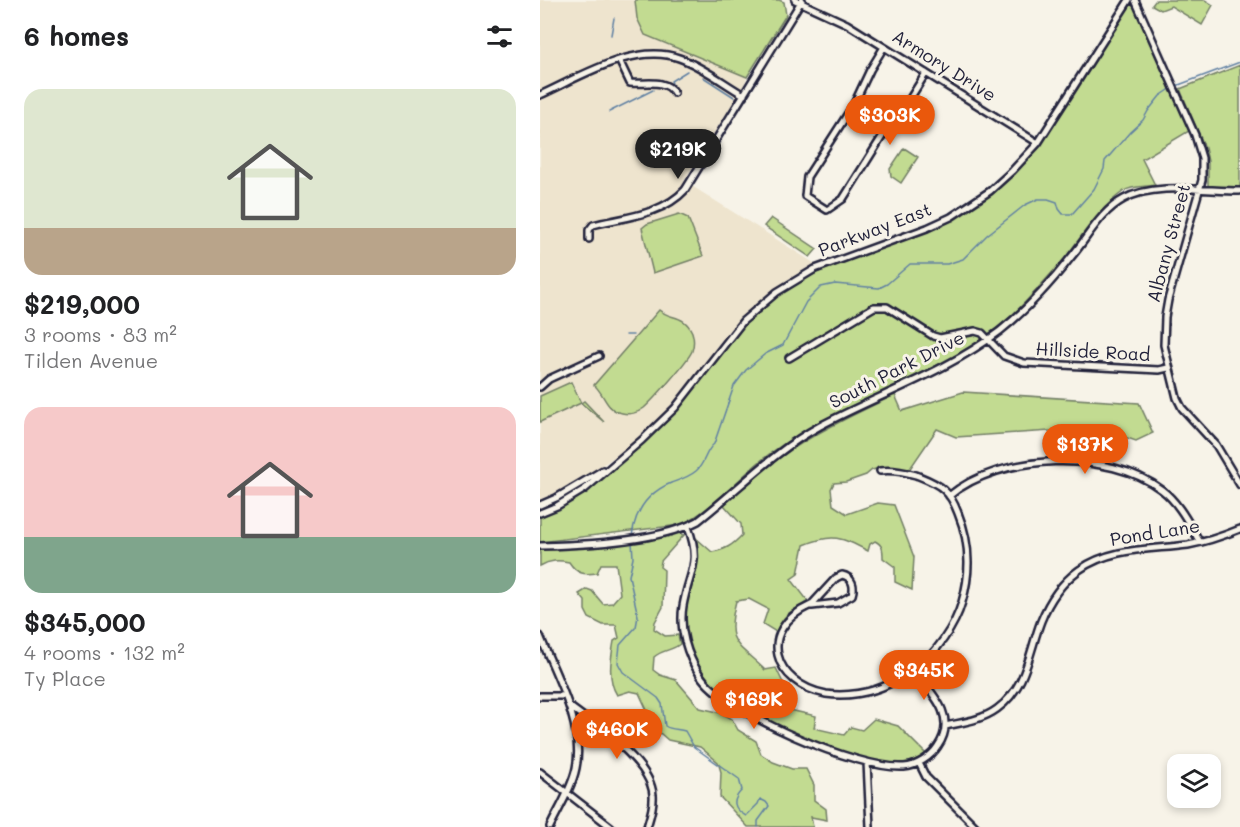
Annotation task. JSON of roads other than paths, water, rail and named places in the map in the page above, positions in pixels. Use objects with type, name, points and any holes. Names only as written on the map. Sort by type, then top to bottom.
[{"type":"street","name":"Parkway East","points":[[540,513],[578,494],[662,421],[687,393],[742,321],[777,292],[815,269],[951,217],[990,191],[1038,143],[1129,0]]},
{"type":"street","name":"Albany Street","points":[[1135,0],[1200,150],[1203,168],[1164,317],[1164,345],[1168,368],[1182,408],[1216,445],[1240,485]]},
{"type":"street","name":"Armory Drive","points":[[799,1],[847,24],[1038,143]]},
{"type":"street","points":[[589,239],[589,230],[593,225],[658,209],[686,190],[799,1]]},
{"type":"street","points":[[884,47],[854,104],[806,180],[804,194],[806,198],[827,210],[843,199],[926,73]]},
{"type":"street","points":[[540,95],[619,60],[646,54],[679,58],[744,95]]},
{"type":"street","points":[[619,60],[630,83],[666,85],[674,93]]},
{"type":"street","name":"South Park Drive","points":[[540,546],[605,542],[667,532],[699,521],[770,459],[798,440],[843,415],[932,373],[988,340],[1041,293],[1104,215],[1116,204],[1131,196],[1153,190],[1240,191]]},
{"type":"street","points":[[789,358],[874,307],[880,306],[887,307],[933,336],[940,338],[975,331],[982,333],[988,340]]},
{"type":"street","name":"Hillside Road","points":[[988,340],[1004,356],[1024,363],[1159,370],[1168,368]]},
{"type":"street","points":[[540,387],[549,380],[599,356]]},
{"type":"street","points":[[949,496],[981,476],[1010,467],[1058,462],[1114,468],[1138,475],[1164,492],[1180,510],[1200,542]]},
{"type":"street","name":"Parkway East","points":[[540,505],[607,468]]},
{"type":"street","points":[[811,605],[831,604],[847,599],[852,595],[854,589],[850,579],[842,575],[836,578],[811,605],[795,614],[781,627],[776,645],[779,661],[793,677],[805,686],[827,694],[865,692],[884,687],[914,672],[946,635],[962,603],[968,579],[967,541],[963,526],[944,490],[923,478],[902,472],[880,471]]},
{"type":"street","points":[[688,526],[693,540],[695,564],[683,603],[682,630],[700,676],[718,694],[749,714],[815,744],[867,762],[904,767],[919,762],[935,751],[943,740],[946,726],[945,717],[935,698],[914,672]]},
{"type":"street","name":"Pond Lane","points":[[946,726],[976,720],[991,713],[1011,697],[1026,670],[1049,604],[1066,581],[1081,568],[1119,552],[1200,542],[1240,529]]},
{"type":"street","points":[[540,636],[568,705],[574,725],[577,754],[576,767],[567,793],[550,827]]},
{"type":"street","points":[[540,696],[565,696]]},
{"type":"street","points":[[568,705],[638,764],[650,782],[653,796],[647,827]]},
{"type":"street","points":[[867,762],[870,827]]},
{"type":"street","points":[[919,762],[926,777],[976,827]]},
{"type":"street","points":[[540,772],[611,827]]},
{"type":"waterway","points":[[611,35],[614,18]]},
{"type":"waterway","points":[[1176,86],[1240,62]]},
{"type":"waterway","points":[[672,83],[671,81],[687,71]]},
{"type":"waterway","points":[[703,77],[734,97]]},
{"type":"waterway","points":[[632,536],[639,511],[649,498],[663,487],[687,477],[699,468],[714,444],[734,386],[746,370],[765,354],[783,345],[806,302],[821,287],[835,284],[879,288],[910,264],[947,264],[963,259],[987,235],[1025,205],[1038,199],[1057,202],[1063,214],[1072,214],[1094,189],[1104,169],[1105,161],[1143,120],[1160,96],[1172,88]]},
{"type":"waterway","points":[[609,112],[653,90]]},
{"type":"waterway","points":[[626,335],[633,335]]},
{"type":"waterway","points":[[632,541],[633,558],[629,576],[638,616],[636,627],[620,645],[618,663],[623,672],[658,698],[662,704],[665,726],[685,731],[694,747],[739,779],[742,790],[735,801],[738,810],[746,816],[760,799],[766,802],[769,806],[758,821],[758,827]]}]
